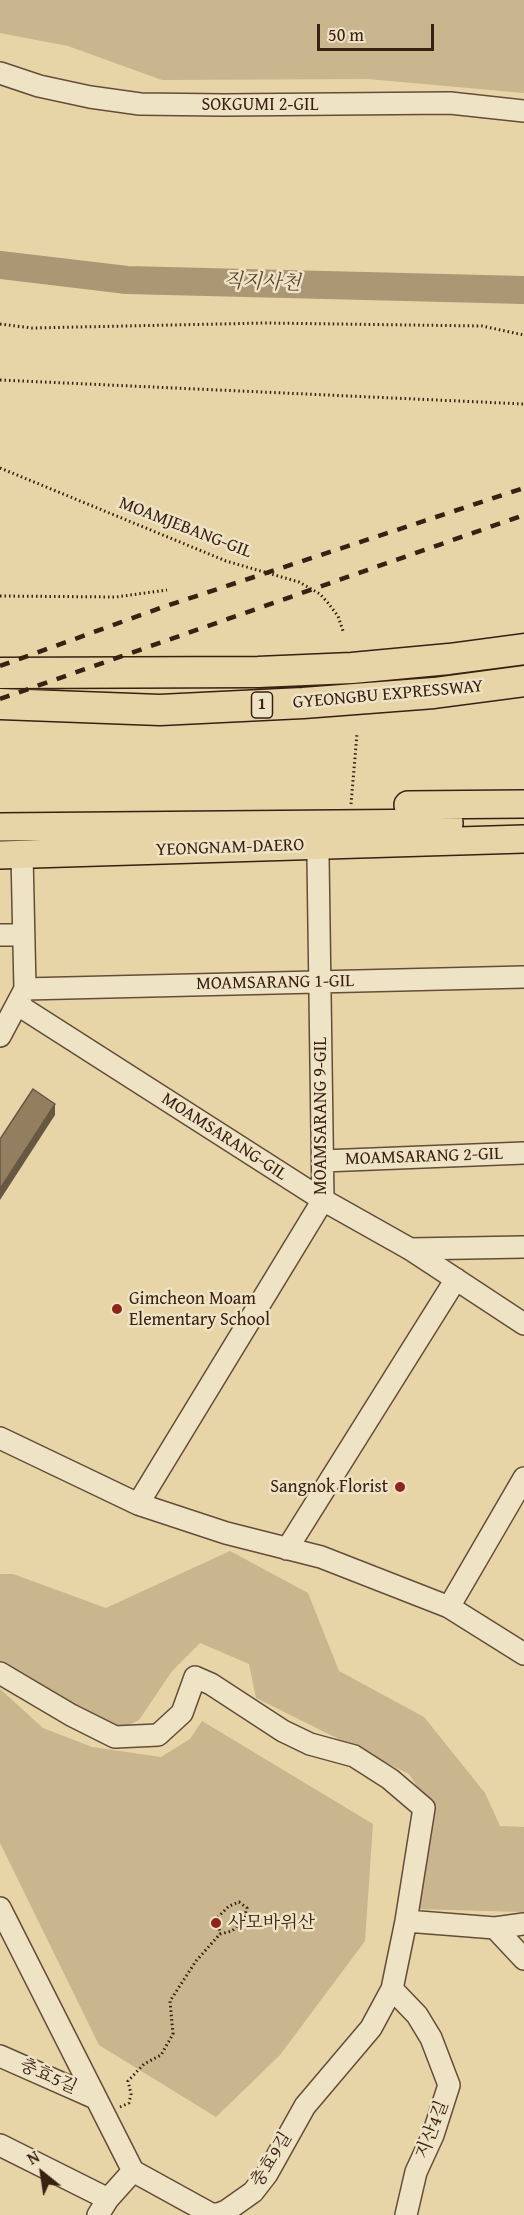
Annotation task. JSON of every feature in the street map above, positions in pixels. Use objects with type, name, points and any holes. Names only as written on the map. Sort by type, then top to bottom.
[{"type":"highway","name":"GYEONGBU EXPRESSWAY","points":[[0,673],[270,672],[363,667],[524,649]]},
{"type":"highway","name":"GYEONGBU EXPRESSWAY","points":[[0,704],[160,710],[303,704],[434,693],[524,681]]},
{"type":"main road","points":[[286,835],[351,806],[524,804]]},
{"type":"main road","points":[[461,832],[524,822]]},
{"type":"main road","name":"YEONGNAM-DAERO","points":[[0,827],[286,835],[461,832]]},
{"type":"main road","points":[[461,832],[524,839]]},
{"type":"main road","points":[[286,835],[318,856],[524,855]]},
{"type":"main road","name":"YEONGNAM-DAERO","points":[[11,855],[286,835]]},
{"type":"street","name":"SOKGUMI 2-GIL","points":[[0,73],[39,86],[90,97],[140,104],[450,103],[524,111]]},
{"type":"street","points":[[0,1036],[22,997],[23,935],[11,855]]},
{"type":"street","name":"MOAMSARANG 9-GIL","points":[[138,1504],[323,1200],[318,856]]},
{"type":"street","points":[[0,935],[23,935]]},
{"type":"street","name":"MOAMSARANG 1-GIL","points":[[22,997],[320,982],[524,977]]},
{"type":"street","name":"MOAMSARANG-GIL","points":[[22,997],[323,1200],[410,1249],[524,1324]]},
{"type":"street","name":"MOAMSARANG 2-GIL","points":[[323,1161],[524,1153]]},
{"type":"street","points":[[410,1249],[524,1247]]},
{"type":"street","points":[[287,1549],[456,1279]]},
{"type":"street","points":[[0,1438],[138,1504],[226,1533],[321,1557],[449,1607],[524,1654]]},
{"type":"street","points":[[449,1607],[524,1478]]},
{"type":"street","name":"충효9길","points":[[0,1673],[71,1715],[115,1737],[158,1735],[182,1713],[195,1677],[211,1684],[283,1731],[310,1744],[354,1756],[390,1779],[424,1808],[406,1921],[392,1989],[371,2028],[305,2106],[267,2174],[253,2192],[226,2211],[211,2214],[133,2171]]},
{"type":"street","points":[[0,1908],[133,2171],[103,2207],[0,2145]]},
{"type":"street","points":[[406,1921],[495,1928],[524,1924]]},
{"type":"street","points":[[495,1928],[524,1959]]},
{"type":"street","name":"지산4길","points":[[392,1989],[417,2014],[431,2038],[449,2085],[433,2135],[416,2172],[406,2215]]},
{"type":"street","name":"충효5길","points":[[0,2056],[98,2103]]},
{"type":"path","points":[[0,324],[32,328],[266,322],[482,326],[524,335]]},
{"type":"path","points":[[0,380],[524,404]]},
{"type":"path","name":"MOAMJEBANG-GIL","points":[[0,468],[226,561],[299,582],[320,594],[338,616],[343,631]]},
{"type":"path","points":[[0,596],[116,597],[167,590]]},
{"type":"path","points":[[351,806],[357,734]]},
{"type":"path","points":[[98,2103],[116,2109],[129,2103],[131,2094],[128,2081],[144,2064],[161,2055],[173,2034],[170,2001],[196,1961],[220,1934],[232,1931],[243,1921],[247,1908],[238,1902],[229,1906],[217,1918],[220,1934]]},
{"type":"shaded area","points":[[0,0],[524,0],[524,93],[368,79],[162,80],[68,46],[0,33]]},
{"type":"shaded area","points":[[230,1551],[308,1593],[339,1671],[424,1717],[485,1793],[500,1826],[524,1827],[524,1912],[414,1909],[434,1812],[409,1774],[256,1698],[249,1664],[200,1643],[172,1671],[139,1720],[113,1733],[53,1699],[0,1662],[0,1574],[13,1574],[106,1608]]},
{"type":"shaded area","points":[[0,1689],[43,1728],[92,1747],[161,1757],[190,1739],[202,1721],[373,1824],[365,1941],[280,2055],[216,2117],[99,2045],[0,1843]]},
{"type":"building","points":[[33,1089],[55,1104],[0,1189],[0,1139]]},
{"type":"waterway","name":"직지사천","points":[[0,265],[127,280],[524,290]]},
{"type":"railway","points":[[0,666],[163,607],[524,488]]},
{"type":"railway","points":[[0,699],[524,515]]},
{"type":"place","name":"Gimcheon Moam Elementary School","points":[[117,1309]]},
{"type":"place","name":"Sangnok Florist","points":[[400,1487]]},
{"type":"place","name":"사모바위산","points":[[216,1923]]}]
